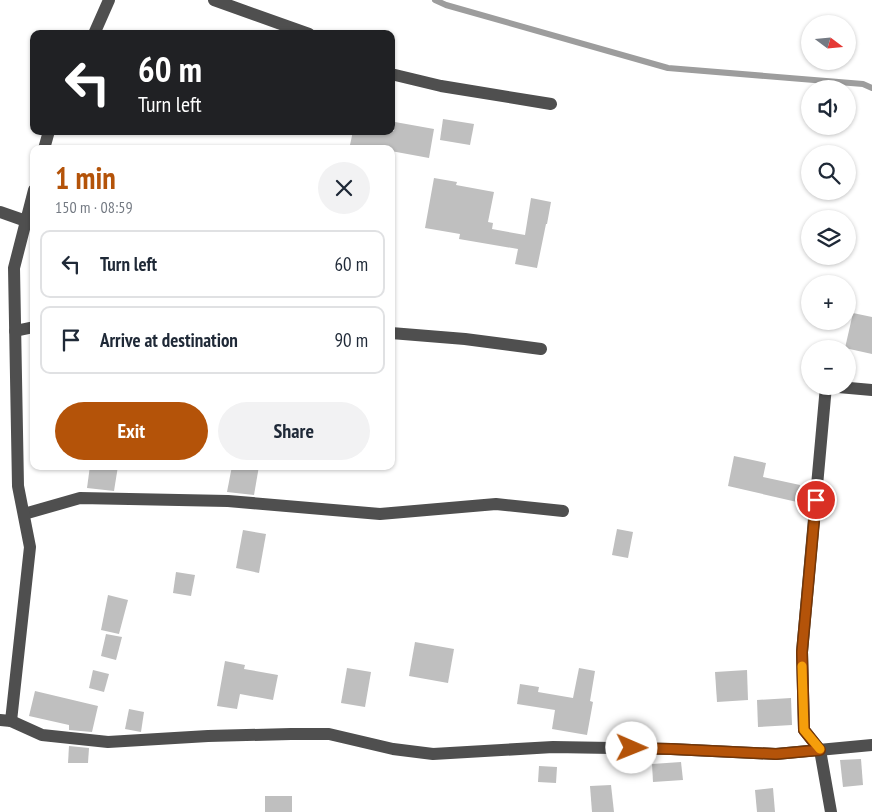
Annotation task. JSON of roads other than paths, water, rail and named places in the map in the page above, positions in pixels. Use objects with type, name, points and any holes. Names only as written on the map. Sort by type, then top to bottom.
[{"type":"street","points":[[96,30],[109,0]]},
{"type":"street","points":[[214,0],[299,30]]},
{"type":"street","points":[[395,75],[441,86],[551,104]]},
{"type":"street","points":[[30,206],[14,268],[18,486],[30,547],[6,721],[42,736],[108,742],[208,736],[328,734],[393,749],[433,754],[553,747],[671,749],[776,754],[872,745]]},
{"type":"street","points":[[0,212],[26,221]]},
{"type":"street","points":[[15,331],[30,328]]},
{"type":"street","points":[[395,333],[465,339],[541,349]]},
{"type":"street","points":[[856,389],[872,390]]},
{"type":"street","points":[[825,395],[802,652],[804,730],[820,750],[831,812]]},
{"type":"street","points":[[24,514],[80,498],[228,501],[380,514],[496,504],[563,511]]},
{"type":"waterway","points":[[435,0],[446,5],[668,68],[863,84],[872,88]]}]
